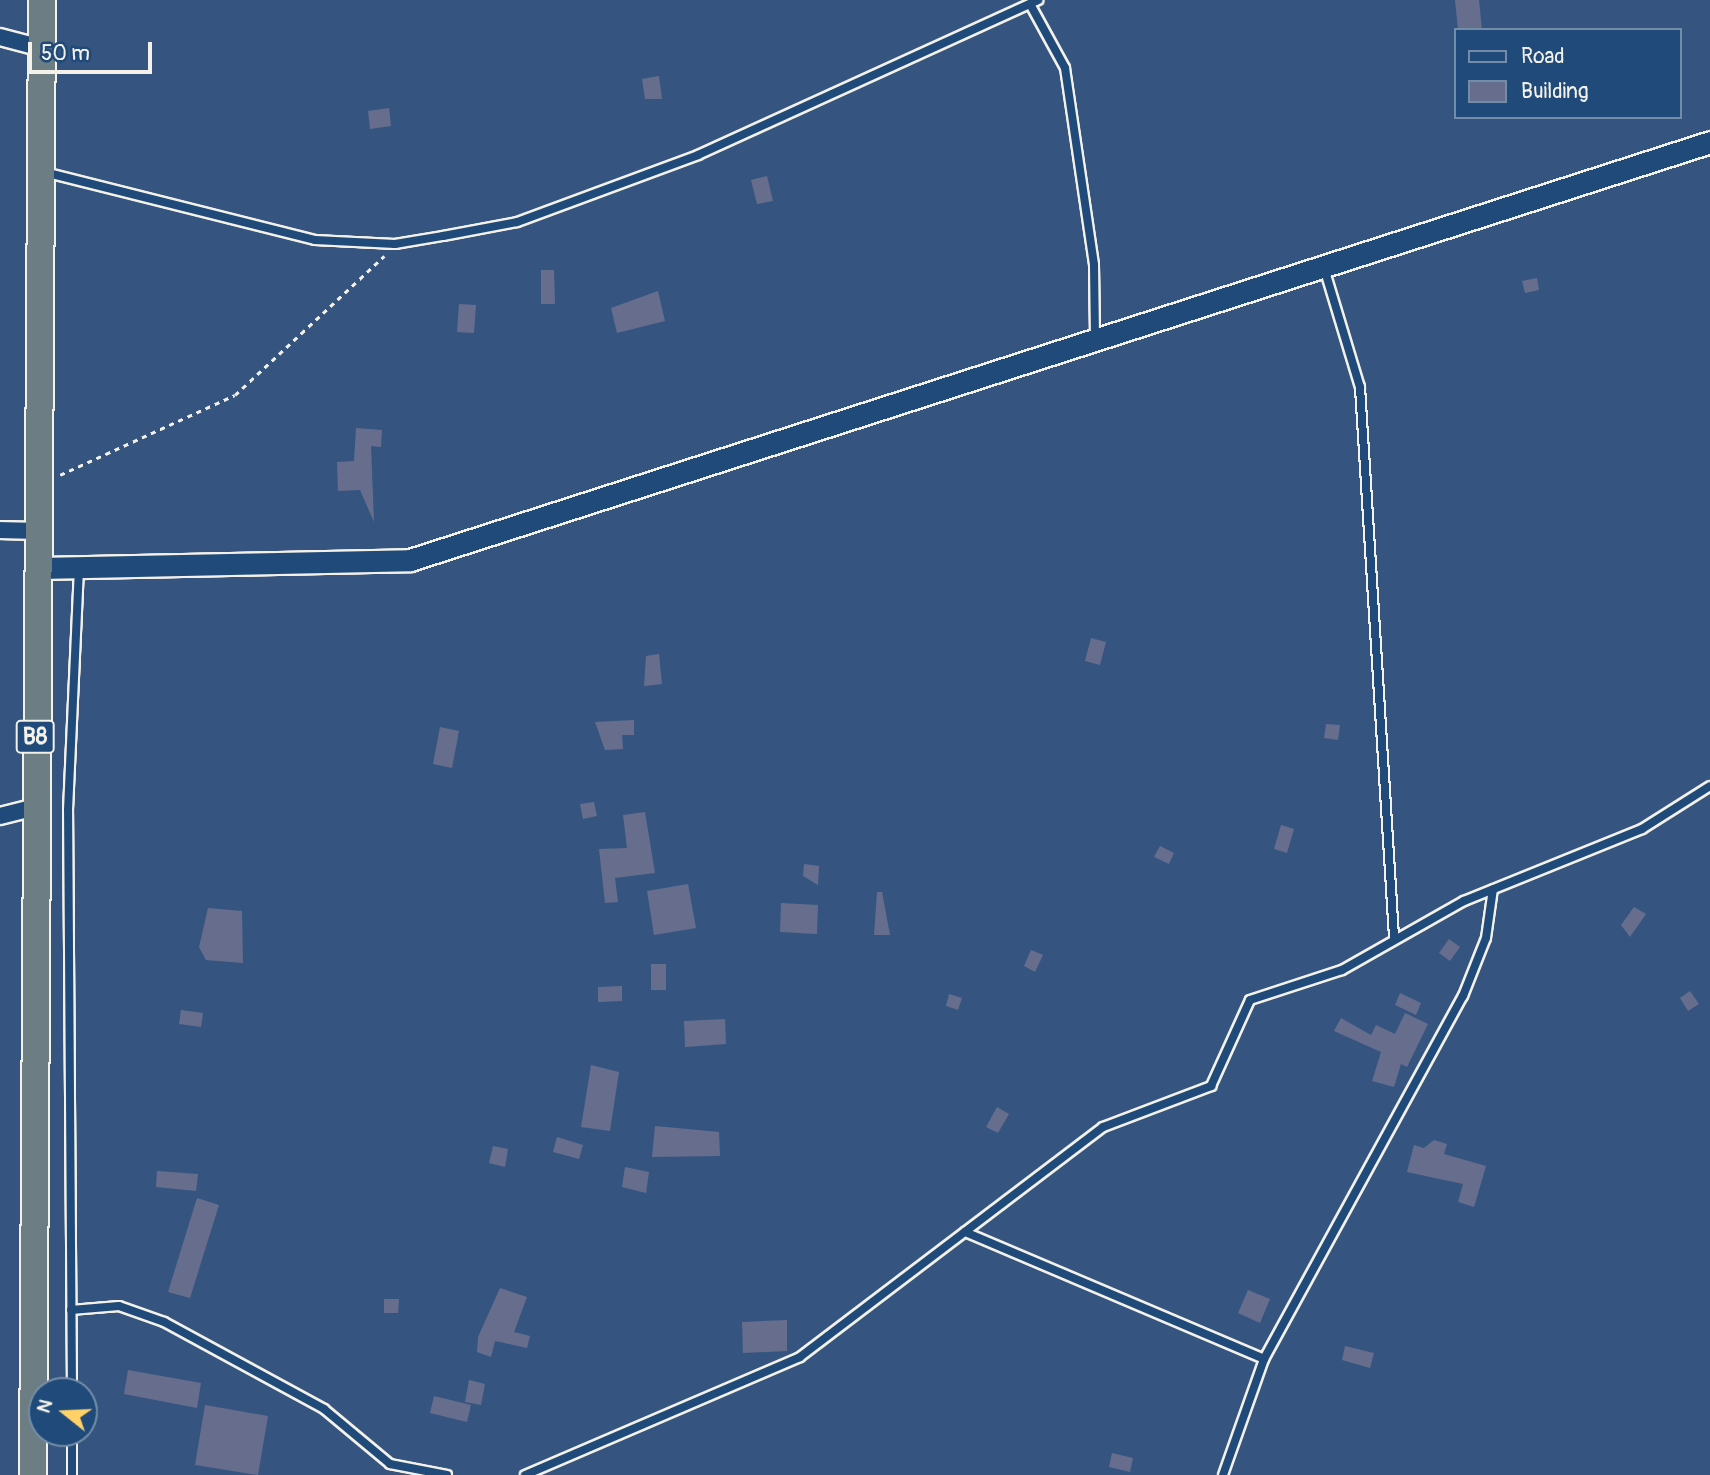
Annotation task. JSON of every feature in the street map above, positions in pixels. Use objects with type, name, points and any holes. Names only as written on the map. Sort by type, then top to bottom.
[{"type":"highway","name":"B8","points":[[33,1475],[33,808],[41,531],[44,172],[42,0]]},
{"type":"main road","points":[[38,568],[410,560],[1095,344],[1323,265],[1710,142]]},
{"type":"street","points":[[0,37],[42,48]]},
{"type":"street","points":[[0,530],[41,531]]},
{"type":"street","points":[[0,816],[33,808]]},
{"type":"lane","points":[[44,172],[315,240],[400,242],[517,222],[698,155],[1034,2],[1065,68],[1094,265],[1095,344]]},
{"type":"lane","points":[[1323,265],[1360,387],[1394,937]]},
{"type":"lane","points":[[72,1377],[68,810],[79,567]]},
{"type":"lane","points":[[525,1475],[800,1357],[1103,1127],[1211,1086],[1250,1000],[1342,970],[1394,937],[1493,889],[1642,829],[1710,786]]},
{"type":"lane","points":[[1223,1475],[1264,1359],[1463,996],[1486,938],[1493,889]]},
{"type":"lane","points":[[965,1232],[1264,1359]]},
{"type":"lane","points":[[71,1310],[119,1306],[164,1322],[324,1409],[390,1464],[447,1475]]},
{"type":"lane","points":[[72,1447],[72,1475]]},
{"type":"path","points":[[41,483],[235,395],[400,242]]},
{"type":"building","points":[[1455,0],[1479,0],[1482,28],[1458,28]]},
{"type":"building","points":[[659,76],[662,99],[645,99],[642,79]]},
{"type":"building","points":[[389,108],[391,126],[370,129],[368,111]]},
{"type":"building","points":[[767,176],[773,201],[757,204],[751,180]]},
{"type":"building","points":[[541,270],[554,270],[555,304],[541,304]]},
{"type":"building","points":[[1537,278],[1539,290],[1525,293],[1522,281]]},
{"type":"building","points":[[658,291],[665,321],[617,333],[611,308]]},
{"type":"building","points":[[459,304],[476,305],[474,333],[457,332]]},
{"type":"building","points":[[356,428],[382,430],[381,447],[371,446],[374,522],[360,490],[338,491],[337,462],[354,461]]},
{"type":"building","points":[[1091,638],[1106,642],[1100,665],[1085,661]]},
{"type":"building","points":[[659,654],[662,684],[644,686],[646,656]]},
{"type":"building","points":[[634,720],[634,735],[622,735],[623,749],[605,750],[595,722]]},
{"type":"building","points":[[1326,724],[1340,725],[1338,740],[1324,738]]},
{"type":"building","points":[[440,727],[459,731],[452,768],[433,764]]},
{"type":"building","points":[[594,802],[597,816],[583,819],[580,804]]},
{"type":"building","points":[[645,812],[655,873],[615,878],[618,902],[605,903],[599,849],[627,848],[623,815]]},
{"type":"building","points":[[1281,825],[1294,829],[1287,853],[1274,849]]},
{"type":"building","points":[[1160,846],[1174,853],[1169,864],[1154,857]]},
{"type":"building","points":[[804,864],[819,866],[818,885],[803,876]]},
{"type":"building","points":[[688,884],[696,928],[654,935],[647,891]]},
{"type":"building","points":[[877,892],[882,892],[890,935],[874,935]]},
{"type":"building","points":[[781,903],[818,905],[817,934],[780,932]]},
{"type":"building","points":[[1634,907],[1646,914],[1630,937],[1621,925]]},
{"type":"building","points":[[208,908],[242,911],[243,963],[206,960],[199,947]]},
{"type":"building","points":[[1449,939],[1460,947],[1450,961],[1439,953]]},
{"type":"building","points":[[1031,950],[1043,955],[1035,972],[1024,966]]},
{"type":"building","points":[[651,964],[666,964],[666,990],[651,990]]},
{"type":"building","points":[[622,986],[622,1001],[598,1002],[598,987]]},
{"type":"building","points":[[1690,991],[1699,1004],[1688,1011],[1680,998]]},
{"type":"building","points":[[1400,993],[1421,1003],[1416,1015],[1395,1005]]},
{"type":"building","points":[[949,994],[962,998],[958,1010],[946,1006]]},
{"type":"building","points":[[181,1010],[203,1013],[201,1027],[179,1024]]},
{"type":"building","points":[[1405,1013],[1428,1024],[1407,1067],[1401,1064],[1394,1087],[1372,1081],[1381,1052],[1334,1031],[1341,1018],[1371,1035],[1376,1025],[1395,1034]]},
{"type":"building","points":[[725,1019],[726,1044],[685,1047],[684,1021]]},
{"type":"building","points":[[591,1065],[619,1072],[610,1131],[581,1127]]},
{"type":"building","points":[[997,1107],[1009,1114],[998,1133],[986,1127]]},
{"type":"building","points":[[655,1126],[719,1132],[720,1156],[652,1157]]},
{"type":"building","points":[[557,1137],[583,1145],[579,1159],[553,1152]]},
{"type":"building","points":[[1434,1140],[1447,1144],[1444,1154],[1486,1166],[1474,1207],[1458,1202],[1463,1184],[1407,1172],[1414,1145],[1424,1148]]},
{"type":"building","points":[[493,1146],[508,1149],[505,1167],[489,1163]]},
{"type":"building","points":[[625,1167],[649,1172],[646,1193],[622,1187]]},
{"type":"building","points":[[157,1171],[198,1174],[196,1191],[156,1187]]},
{"type":"building","points":[[197,1198],[219,1205],[190,1298],[168,1292]]},
{"type":"building","points":[[500,1288],[527,1297],[514,1332],[530,1336],[527,1348],[495,1341],[491,1357],[477,1352],[478,1337]]},
{"type":"building","points":[[1248,1290],[1270,1299],[1260,1323],[1238,1313]]},
{"type":"building","points":[[384,1299],[399,1299],[398,1313],[384,1313]]},
{"type":"building","points":[[787,1320],[787,1351],[743,1353],[742,1322]]},
{"type":"building","points":[[1345,1346],[1374,1353],[1370,1368],[1342,1360]]},
{"type":"building","points":[[128,1370],[201,1383],[197,1408],[124,1394]]},
{"type":"building","points":[[469,1380],[485,1384],[481,1405],[465,1402]]},
{"type":"building","points":[[434,1396],[471,1405],[467,1422],[430,1413]]},
{"type":"building","points":[[205,1405],[268,1416],[258,1475],[195,1465]]},
{"type":"building","points":[[1112,1453],[1133,1458],[1130,1472],[1109,1467]]}]
